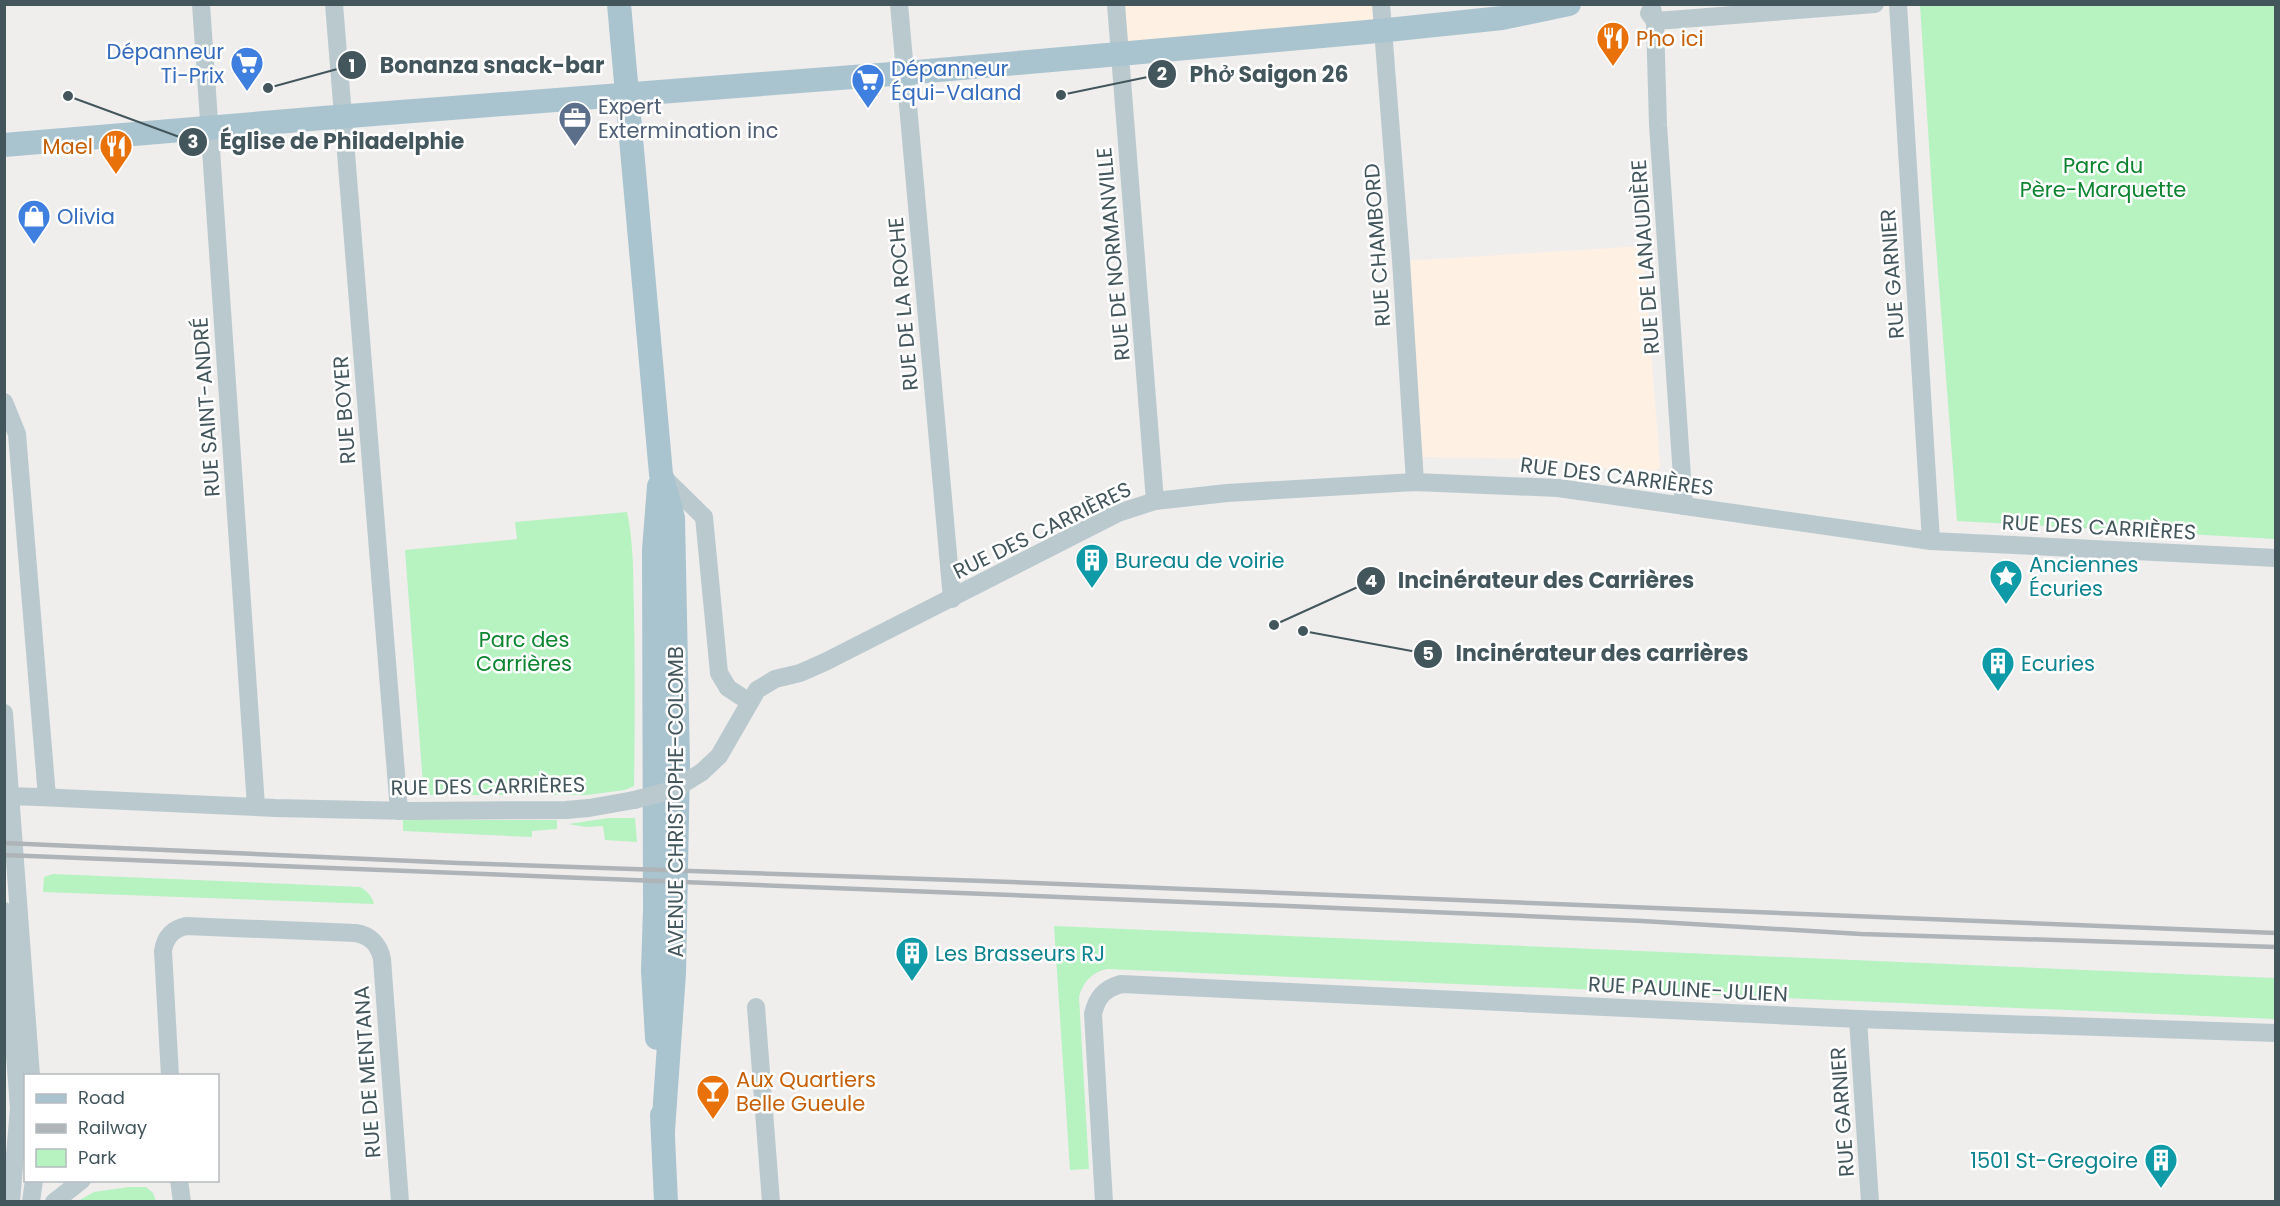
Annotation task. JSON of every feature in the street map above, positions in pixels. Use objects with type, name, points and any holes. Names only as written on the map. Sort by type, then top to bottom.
[{"type":"main road","name":"AVENUE CHRISTOPHE-COLOMB","points":[[620,4],[661,474],[673,518],[678,764],[674,973],[663,1131],[666,1202]]},
{"type":"main road","points":[[4,145],[343,116],[905,74],[1383,31],[1502,18],[1569,4]]},
{"type":"street","name":"RUE SAINT-ANDRÉ","points":[[201,4],[256,806]]},
{"type":"street","name":"RUE BOYER","points":[[334,4],[399,811]]},
{"type":"street","name":"RUE DE LA ROCHE","points":[[899,4],[952,599]]},
{"type":"street","name":"RUE DE NORMANVILLE","points":[[1116,4],[1155,501]]},
{"type":"street","name":"RUE CHAMBORD","points":[[1381,4],[1415,482]]},
{"type":"street","points":[[1642,4],[1653,13],[1875,4]]},
{"type":"street","name":"RUE GARNIER","points":[[1898,4],[1931,541]]},
{"type":"street","name":"RUE DE LANAUDIÈRE","points":[[1653,13],[1658,125],[1684,506]]},
{"type":"street","points":[[4,402],[16,428],[18,447],[43,797]]},
{"type":"street","name":"AVENUE CHRISTOPHE-COLOMB","points":[[661,474],[704,518],[719,673],[728,688],[748,701]]},
{"type":"street","name":"RUE DES CARRIÈRES","points":[[4,796],[399,811],[566,810],[634,800],[673,790],[702,772],[719,756],[736,729],[748,701],[757,690],[776,680],[825,662],[1119,513],[1155,501],[1227,493],[1415,482],[1558,488],[1931,541],[2276,558]]},
{"type":"street","points":[[4,714],[31,1074]]},
{"type":"street","points":[[4,911],[19,1108],[9,1161],[11,1202]]},
{"type":"street","name":"RUE DE MENTANA","points":[[170,1074],[163,951],[165,940],[171,933],[186,926],[364,935],[379,949],[382,959],[400,1202]]},
{"type":"street","name":"RUE PAULINE-JULIEN","points":[[1104,1202],[1093,1014],[1095,1003],[1101,994],[1110,987],[1121,984],[1858,1019],[2276,1033]]},
{"type":"street","points":[[756,1007],[771,1202]]},
{"type":"street","name":"RUE GARNIER","points":[[1858,1019],[1870,1202]]},
{"type":"street","points":[[32,1202],[34,1182]]},
{"type":"street","points":[[54,1202],[79,1182]]},
{"type":"street","points":[[179,1182],[182,1202]]},
{"type":"shaded area","points":[[1117,5],[1376,5],[1378,31],[1121,56]]},
{"type":"shaded area","points":[[1643,246],[1660,467],[1655,472],[1648,475],[1551,459],[1418,457],[1405,261]]},
{"type":"green space","name":"Parc du Père-Marquette","points":[[1920,5],[2275,5],[2275,539],[1957,521]]},
{"type":"green space","name":"Parc des Carrières","points":[[627,512],[633,573],[634,786],[625,790],[587,795],[429,795],[423,784],[405,550],[517,539],[515,522]]},
{"type":"green space","points":[[609,818],[635,818],[637,842],[605,840],[603,826],[586,827],[568,824]]},
{"type":"green space","points":[[403,820],[557,820],[557,829],[532,831],[532,837],[403,831]]},
{"type":"green space","points":[[53,874],[360,887],[369,894],[374,904],[43,892],[44,877]]},
{"type":"green space","points":[[1054,926],[2275,978],[2275,1019],[1107,969],[1089,978],[1079,997],[1089,1169],[1070,1170]]},
{"type":"green space","points":[[146,1187],[153,1193],[156,1201],[78,1201],[94,1192]]},
{"type":"railway","points":[[4,843],[458,863],[984,881],[2276,933]]},
{"type":"railway","points":[[4,855],[1642,921],[1861,934],[2276,947]]},
{"type":"place","name":"Pho ici","points":[[1613,67]]},
{"type":"place","name":"Bonanza snack-bar","points":[[268,88]]},
{"type":"place","name":"Dépanneur Ti-Prix","points":[[247,92]]},
{"type":"place","name":"Phở Saigon 26","points":[[1061,95]]},
{"type":"place","name":"Église de Philadelphie","points":[[68,96]]},
{"type":"place","name":"Dépanneur Équi-Valand","points":[[868,109]]},
{"type":"place","name":"Expert Extermination inc","points":[[575,147]]},
{"type":"place","name":"Mael","points":[[116,175]]},
{"type":"place","name":"Olivia","points":[[34,245]]},
{"type":"place","name":"Bureau de voirie","points":[[1092,589]]},
{"type":"place","name":"Anciennes Écuries","points":[[2006,605]]},
{"type":"place","name":"Incinérateur des Carrières","points":[[1274,625]]},
{"type":"place","name":"Incinérateur des carrières","points":[[1303,631]]},
{"type":"place","name":"Ecuries","points":[[1998,692]]},
{"type":"place","name":"Les Brasseurs RJ","points":[[912,982]]},
{"type":"place","name":"Aux Quartiers Belle Gueule","points":[[713,1120]]},
{"type":"place","name":"1501 St-Gregoire","points":[[2161,1189]]}]
